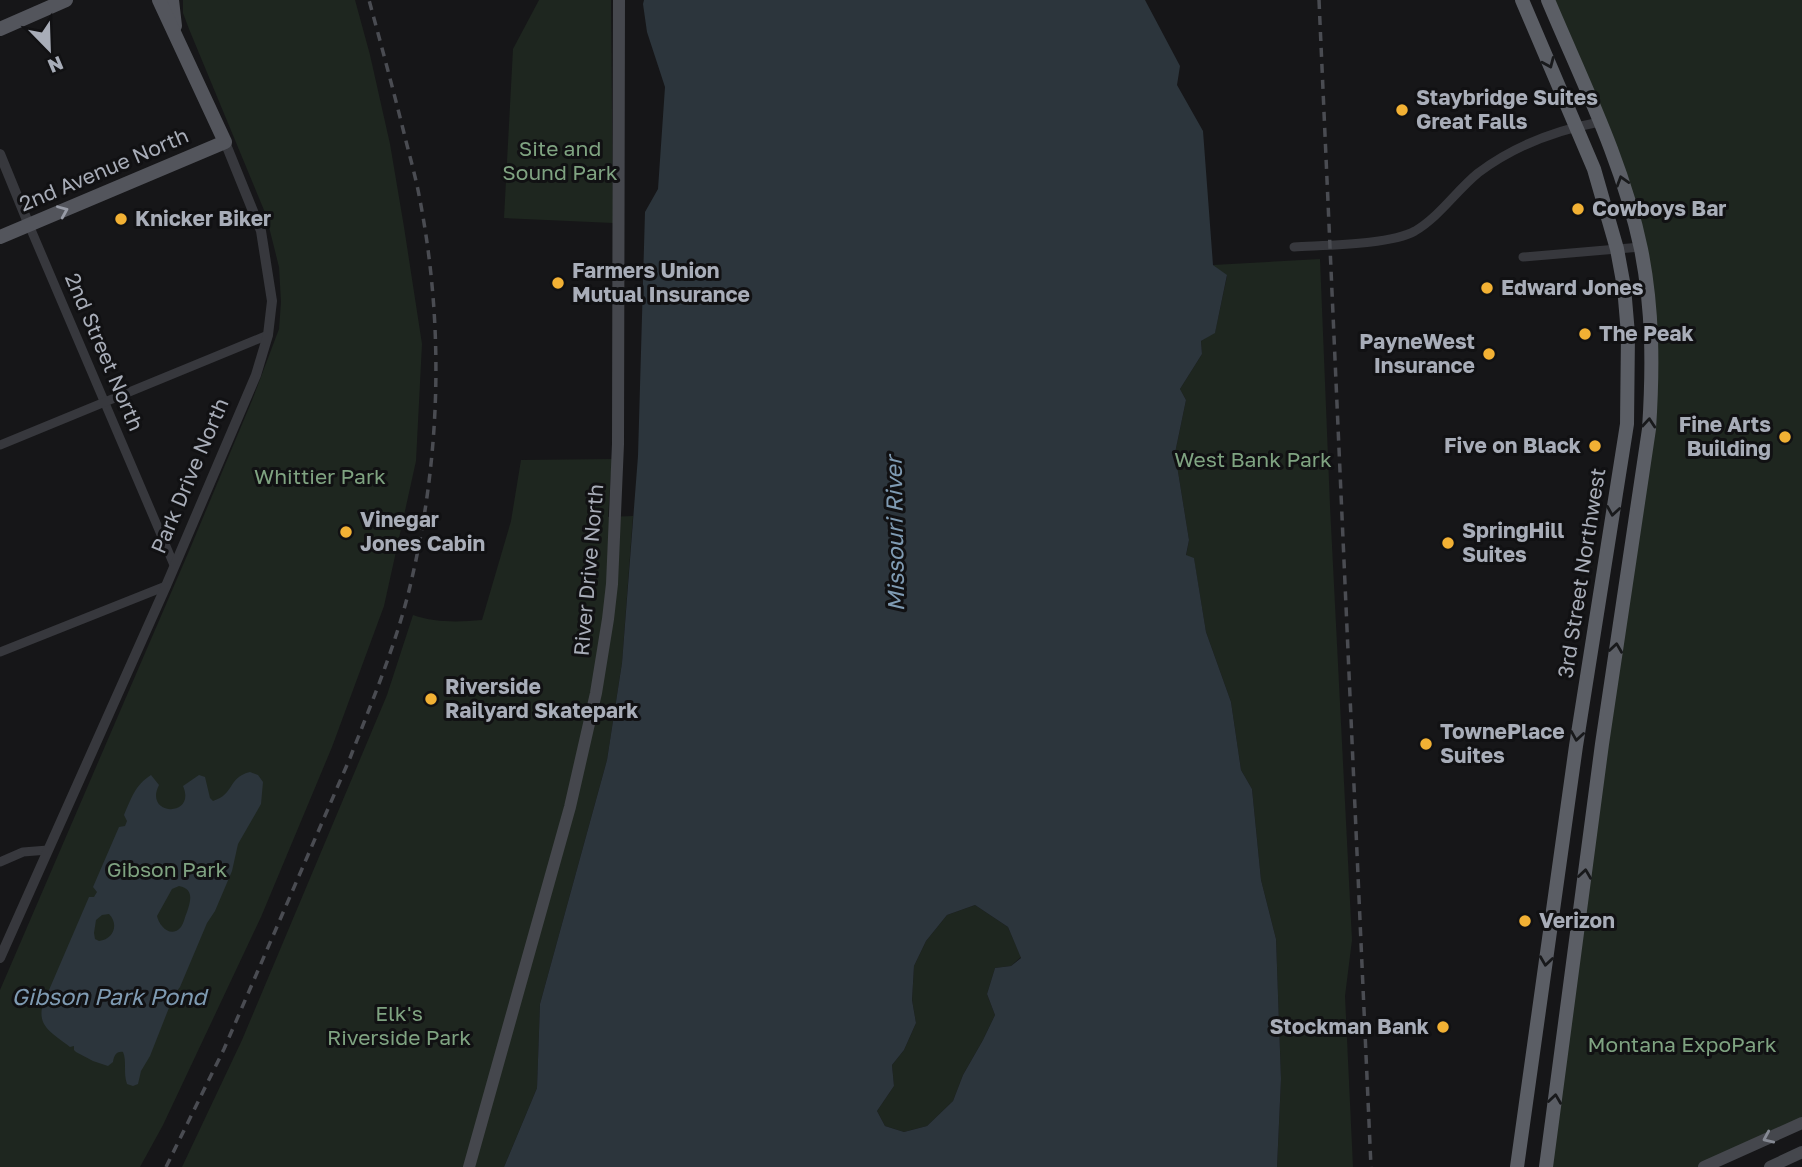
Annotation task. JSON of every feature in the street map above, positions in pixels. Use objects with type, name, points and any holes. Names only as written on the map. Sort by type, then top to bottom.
[{"type":"highway","name":"3rd Street Northwest","points":[[1517,1167],[1576,746],[1627,424],[1628,334],[1624,287],[1594,169],[1522,0]]},
{"type":"highway","name":"3rd Street Northwest","points":[[1546,1167],[1602,744],[1649,429],[1652,379],[1651,314],[1641,247],[1619,168],[1548,0]]},
{"type":"main road","points":[[0,29],[66,0]]},
{"type":"main road","name":"Park Drive North","points":[[159,0],[225,142]]},
{"type":"main road","points":[[172,0],[177,38]]},
{"type":"main road","name":"River Drive North","points":[[469,1167],[570,807],[596,693],[608,619],[618,444],[619,0]]},
{"type":"main road","name":"2nd Avenue North","points":[[0,237],[225,142]]},
{"type":"main road","points":[[1704,1167],[1802,1123]]},
{"type":"main road","points":[[1770,1167],[1802,1152]]},
{"type":"street","points":[[1294,247],[1390,239],[1413,232],[1428,222],[1478,174],[1510,153],[1541,137],[1600,122]]},
{"type":"street","name":"Park Drive North","points":[[0,958],[166,586],[256,375],[268,335],[272,301],[261,230],[225,142]]},
{"type":"street","name":"2nd Street North","points":[[0,154],[174,565]]},
{"type":"street","points":[[1523,257],[1641,247]]},
{"type":"street","points":[[0,444],[268,335]]},
{"type":"street","points":[[0,652],[166,586]]},
{"type":"street","points":[[0,862],[23,852],[47,850]]},
{"type":"green space","points":[[183,0],[355,0],[390,144],[422,344],[416,461],[384,606],[332,747],[261,917],[163,1125],[140,1167],[0,1167],[0,990],[189,551],[279,329],[279,267],[266,215],[189,29],[183,13]]},
{"type":"green space","name":"Site and Sound Park","points":[[539,0],[611,0],[613,223],[504,218],[513,49]]},
{"type":"green space","name":"Montana ExpoPark","points":[[1548,0],[1802,0],[1802,1123],[1704,1167],[1547,1167],[1649,429],[1641,247]]},
{"type":"green space","name":"West Bank Park","points":[[1320,259],[1352,940],[1345,996],[1353,1167],[1277,1167],[1281,1079],[1276,939],[1261,880],[1252,789],[1241,770],[1231,702],[1206,632],[1194,559],[1186,556],[1189,540],[1175,453],[1186,400],[1180,389],[1202,354],[1201,341],[1215,332],[1227,276],[1213,265]]},
{"type":"green space","name":"Elk's Riverside Park","points":[[612,459],[608,517],[633,516],[622,663],[607,760],[540,1004],[537,1088],[504,1167],[182,1167],[242,1040],[387,695],[413,615],[439,621],[482,620],[511,521],[521,460]]},
{"type":"green space","points":[[975,905],[1008,927],[1021,957],[1011,966],[995,968],[987,994],[995,1015],[963,1075],[953,1101],[927,1126],[904,1132],[885,1126],[877,1111],[894,1086],[892,1065],[904,1050],[916,1023],[912,1000],[914,966],[926,941],[947,915]]},
{"type":"water","name":"Missouri River","points":[[644,0],[1145,0],[1180,66],[1177,85],[1203,131],[1213,265],[1227,275],[1215,333],[1201,341],[1202,354],[1180,389],[1186,400],[1175,453],[1189,540],[1186,555],[1194,558],[1206,632],[1231,702],[1241,770],[1252,789],[1261,880],[1276,939],[1281,1079],[1277,1167],[504,1167],[537,1088],[540,1004],[607,760],[622,663],[638,456],[645,212],[658,189],[665,87],[647,32]],"holes":[[[975,905],[1008,927],[1021,958],[1011,966],[995,968],[987,994],[995,1015],[963,1075],[953,1101],[927,1126],[904,1132],[885,1126],[877,1111],[894,1086],[892,1065],[904,1050],[916,1023],[912,1000],[914,966],[926,941],[947,915]]]},
{"type":"water","name":"Gibson Park Pond","points":[[250,772],[258,775],[263,782],[261,804],[238,844],[232,871],[174,995],[138,1084],[127,1084],[123,1052],[117,1053],[108,1066],[76,1052],[74,1046],[70,1047],[44,1024],[41,1012],[43,1004],[89,897],[94,897],[97,892],[93,887],[119,827],[125,826],[127,821],[124,815],[141,783],[151,775],[159,785],[156,795],[158,803],[170,809],[183,804],[183,786],[199,775],[205,777],[213,801],[225,794],[243,774]],"holes":[[[179,886],[189,892],[190,903],[184,922],[173,932],[166,930],[157,916],[172,889]],[[109,914],[114,922],[113,930],[108,937],[99,941],[95,939],[94,933],[96,920]]]},
{"type":"railway","points":[[166,1167],[224,1049],[350,758],[400,624],[422,531],[434,435],[436,387],[433,291],[417,187],[369,0]]},
{"type":"railway","points":[[1319,0],[1371,1167]]},
{"type":"place","name":"Staybridge Suites Great Falls","points":[[1402,110]]},
{"type":"place","name":"Cowboys Bar","points":[[1578,209]]},
{"type":"place","name":"Knicker Biker","points":[[121,219]]},
{"type":"place","name":"Farmers Union Mutual Insurance","points":[[558,283]]},
{"type":"place","name":"Edward Jones","points":[[1487,288]]},
{"type":"place","name":"The Peak","points":[[1585,334]]},
{"type":"place","name":"PayneWest Insurance","points":[[1489,354]]},
{"type":"place","name":"Fine Arts Building","points":[[1785,437]]},
{"type":"place","name":"Five on Black","points":[[1595,446]]},
{"type":"place","name":"Vinegar Jones Cabin","points":[[346,532]]},
{"type":"place","name":"SpringHill Suites","points":[[1448,543]]},
{"type":"place","name":"Riverside Railyard Skatepark","points":[[431,699]]},
{"type":"place","name":"TownePlace Suites","points":[[1426,744]]},
{"type":"place","name":"Verizon","points":[[1525,921]]},
{"type":"place","name":"Stockman Bank","points":[[1443,1027]]},
{"type":"park label","name":"Whittier Park","points":[[320,477]]},
{"type":"park label","name":"Gibson Park","points":[[167,870]]}]
